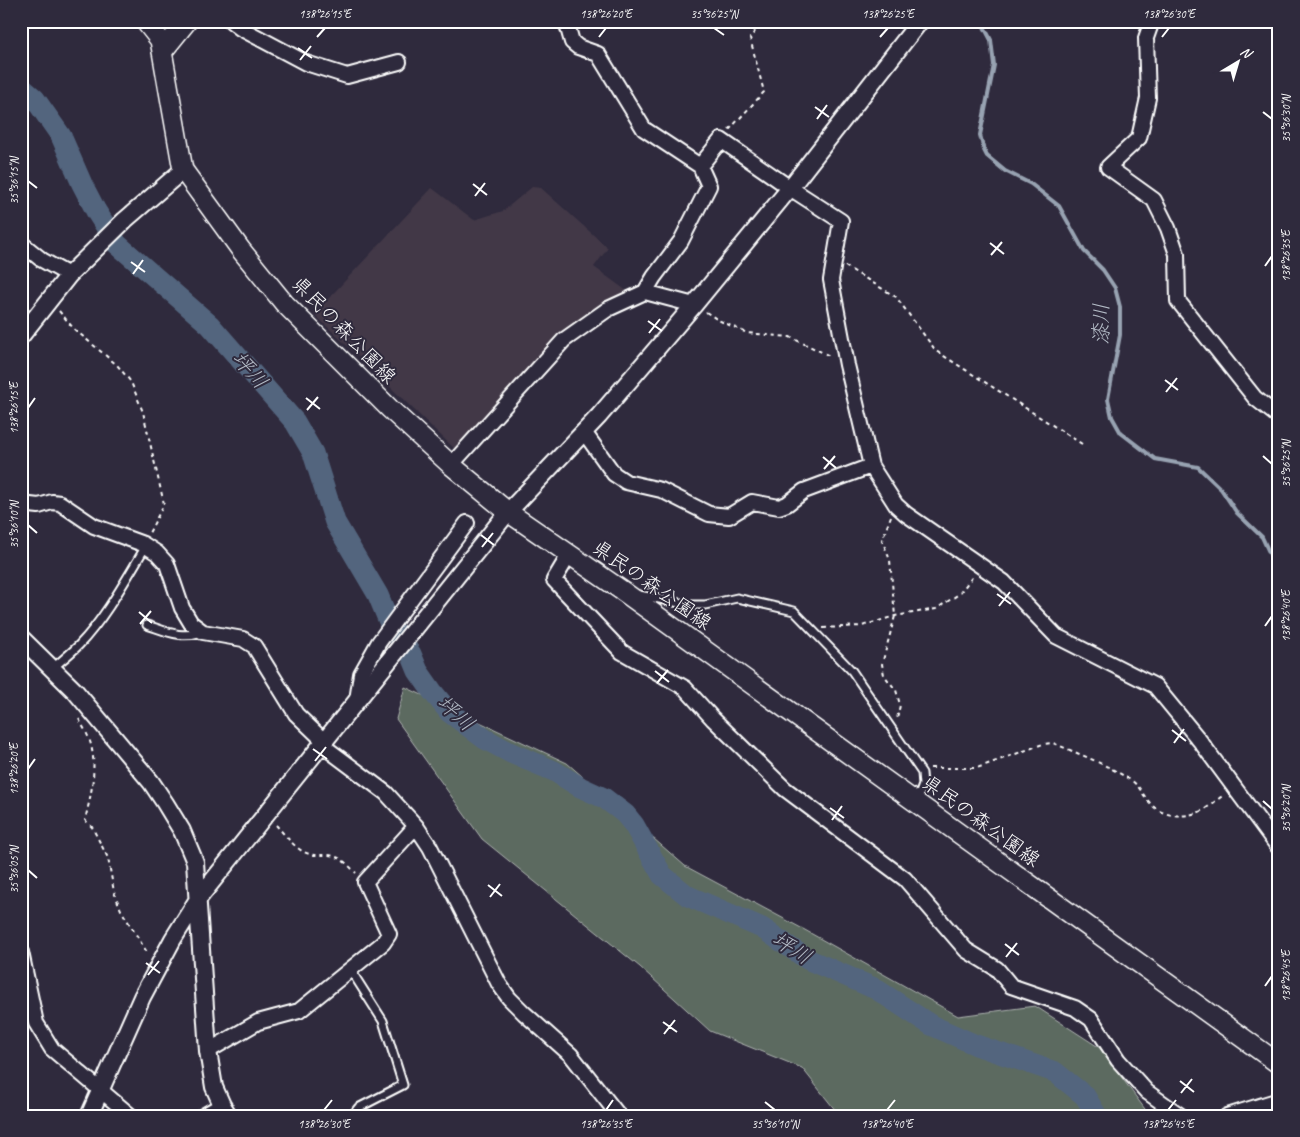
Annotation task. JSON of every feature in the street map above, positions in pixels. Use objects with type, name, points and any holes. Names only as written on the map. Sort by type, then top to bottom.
[{"type":"main road","name":"県民の森公園線","points":[[145,21],[160,40],[183,170],[241,250],[284,303],[364,384],[451,465],[508,512],[624,592],[1279,1064]]},
{"type":"main road","points":[[162,52],[187,21]]},
{"type":"street","points":[[231,21],[240,28],[306,63],[347,76],[399,62]]},
{"type":"street","points":[[451,465],[564,340],[608,309],[645,292],[681,241],[709,186],[700,166],[644,129],[598,54],[578,47],[572,42],[566,21]]},
{"type":"street","points":[[1152,21],[1146,38],[1148,98],[1139,138],[1108,167],[1154,200],[1168,228],[1177,254],[1178,301],[1255,398],[1279,417]]},
{"type":"street","points":[[89,1116],[142,997],[173,939],[198,899],[508,512],[584,432],[694,305],[790,188],[918,24]]},
{"type":"street","points":[[700,166],[721,140],[841,221],[831,280],[847,365],[871,466],[896,505],[906,514],[1004,582],[1056,636],[1155,686],[1200,741],[1279,848]]},
{"type":"street","points":[[21,336],[74,270],[125,220],[183,170]]},
{"type":"street","points":[[21,243],[42,260],[74,270]]},
{"type":"street","points":[[645,292],[694,305]]},
{"type":"street","points":[[584,432],[614,474],[626,482],[661,490],[709,514],[728,516],[752,502],[779,507],[820,484],[871,466]]},
{"type":"street","points":[[21,504],[39,506],[52,502],[60,503],[94,526],[144,545],[157,553],[168,564],[182,608],[192,622],[204,632],[243,639],[254,646],[296,714],[323,743],[386,793],[416,826],[430,847],[499,984],[509,998],[571,1055],[618,1116]]},
{"type":"street","points":[[358,700],[361,674],[379,642],[467,523]]},
{"type":"street","points":[[569,555],[554,580],[622,652],[685,688],[713,720],[785,789],[905,879],[966,950],[997,969],[1011,986],[1075,1008],[1091,1019],[1118,1060],[1147,1092],[1181,1116]]},
{"type":"street","points":[[21,638],[75,692],[150,782],[166,803],[182,831],[195,862],[208,1051],[214,1087],[225,1110],[203,1116]]},
{"type":"street","points":[[208,1051],[258,1022],[299,1011],[383,943],[389,934],[365,882],[416,826]]},
{"type":"street","points":[[21,952],[36,1023],[52,1049],[131,1116]]},
{"type":"street","points":[[1227,1116],[1279,1100]]},
{"type":"lane","points":[[52,668],[79,645],[93,627],[116,594],[144,545]]},
{"type":"lane","points":[[624,592],[690,605],[705,605],[737,598],[794,611],[814,629],[852,670],[922,773],[922,785],[916,802]]},
{"type":"lane","points":[[147,624],[172,634],[190,636],[204,632]]},
{"type":"lane","points":[[350,969],[383,1021],[403,1085],[358,1108],[352,1116]]},
{"type":"path","points":[[721,140],[764,92],[750,38],[763,21]]},
{"type":"path","points":[[834,262],[850,268],[896,297],[936,351],[1082,444]]},
{"type":"path","points":[[50,299],[74,329],[117,366],[131,382],[143,412],[164,504],[144,545]]},
{"type":"path","points":[[694,305],[718,320],[747,333],[790,337],[847,365]]},
{"type":"path","points":[[894,731],[900,705],[896,690],[884,675],[882,664],[895,616],[890,560],[882,540],[896,505]]},
{"type":"path","points":[[814,629],[862,626],[895,616],[936,609],[959,594],[981,565]]},
{"type":"path","points":[[75,692],[72,703],[91,744],[94,768],[93,789],[85,820],[92,826],[108,858],[114,892],[121,910],[139,941],[158,967]]},
{"type":"path","points":[[918,768],[977,768],[1043,744],[1053,743],[1107,766],[1132,780],[1143,791],[1151,805],[1163,814],[1182,816],[1199,812],[1234,788]]},
{"type":"path","points":[[265,815],[303,852],[314,856],[328,855],[336,857],[345,862],[365,882]]},
{"type":"shaded area","points":[[532,187],[541,188],[608,248],[594,267],[631,294],[597,310],[457,451],[314,314],[432,188],[474,220],[503,211]]},
{"type":"green space","points":[[405,687],[567,763],[685,866],[803,929],[958,1016],[1035,1006],[1100,1048],[1150,1116],[840,1116],[802,1068],[710,1031],[640,967],[482,839],[396,719]]},
{"type":"waterway","name":"漆川","points":[[981,21],[991,40],[994,65],[980,135],[987,156],[1005,171],[1031,184],[1059,206],[1084,251],[1103,270],[1115,288],[1120,307],[1120,335],[1108,399],[1112,417],[1121,433],[1155,459],[1198,467],[1221,489],[1237,513],[1262,537],[1279,574]]},
{"type":"waterway","name":"坪川","points":[[21,87],[35,99],[61,136],[82,184],[96,211],[117,244],[210,325],[295,422],[313,453],[335,522],[378,595],[390,624],[411,654],[418,671],[449,712],[485,739],[511,753],[554,771],[580,787],[604,798],[625,814],[634,825],[662,875],[688,896],[762,928],[807,959],[876,989],[931,1025],[976,1045],[1055,1072],[1085,1096],[1097,1116]]}]
